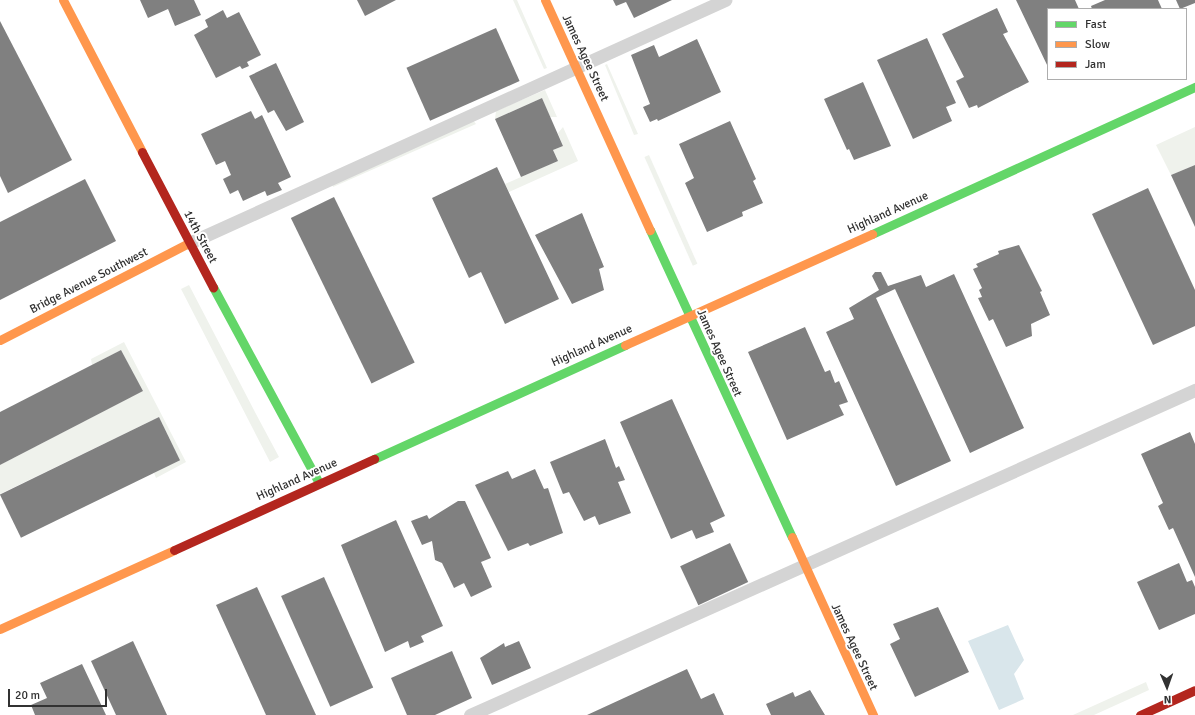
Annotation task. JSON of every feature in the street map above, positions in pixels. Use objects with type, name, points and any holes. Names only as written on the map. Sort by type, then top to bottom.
[{"type":"street","name":"14th Street","points":[[63,0],[189,243],[319,483]]},
{"type":"street","name":"James Agee Street","points":[[545,0],[802,565],[873,715]]},
{"type":"street","name":"Highland Avenue","points":[[0,629],[1195,87]]},
{"type":"street","name":"Bridge Avenue Southwest","points":[[0,340],[189,243]]},
{"type":"street","points":[[1140,715],[1195,690]]},
{"type":"lane","points":[[189,243],[576,66],[725,0]]},
{"type":"lane","points":[[470,715],[1195,390]]},
{"type":"shaded area","points":[[513,0],[517,0],[547,68],[544,69]]},
{"type":"shaded area","points":[[607,64],[638,134],[634,135],[605,65]]},
{"type":"shaded area","points":[[545,90],[557,117],[550,117],[542,98],[495,119],[496,111]]},
{"type":"shaded area","points":[[473,120],[476,124],[333,187],[332,184]]},
{"type":"shaded area","points":[[563,127],[578,161],[509,192],[505,184],[557,161],[553,150],[563,146],[558,133]]},
{"type":"shaded area","points":[[1195,127],[1195,165],[1171,175],[1156,145]]},
{"type":"shaded area","points":[[649,155],[697,264],[693,266],[644,157]]},
{"type":"shaded area","points":[[189,285],[279,457],[270,462],[181,289]]},
{"type":"shaded area","points":[[124,342],[186,462],[156,478],[154,473],[180,460],[159,417],[0,494],[0,465],[142,391],[121,350],[92,365],[91,359]]},
{"type":"shaded area","points":[[1008,625],[1024,660],[1014,674],[1024,699],[999,710],[968,641]]},
{"type":"shaded area","points":[[1146,682],[1149,690],[1094,715],[1073,715]]},
{"type":"building","points":[[140,0],[194,0],[201,15],[175,26],[168,9],[148,18]]},
{"type":"building","points":[[357,0],[396,0],[365,16]]},
{"type":"building","points":[[613,0],[672,0],[634,18],[626,2],[616,6]]},
{"type":"building","points":[[1016,0],[1075,0],[1079,8],[1047,8],[1047,65]]},
{"type":"building","points":[[1105,0],[1158,0],[1162,8],[1092,8],[1091,6]]},
{"type":"building","points":[[1176,0],[1195,0],[1195,3],[1180,8]]},
{"type":"building","points":[[997,8],[1008,32],[1003,34],[1029,82],[978,108],[977,105],[969,108],[956,81],[964,77],[942,34]]},
{"type":"building","points":[[223,10],[227,18],[239,12],[261,55],[247,62],[249,66],[242,69],[240,66],[216,78],[194,35],[208,27],[205,20]]},
{"type":"building","points":[[0,21],[72,160],[8,193],[0,176]]},
{"type":"building","points":[[496,28],[520,81],[430,121],[406,68]]},
{"type":"building","points":[[927,38],[956,103],[946,107],[952,121],[913,139],[877,60]]},
{"type":"building","points":[[697,39],[721,92],[658,121],[657,119],[650,122],[643,107],[650,104],[631,55],[654,45],[659,57]]},
{"type":"building","points":[[276,63],[304,122],[286,131],[274,110],[268,113],[249,76]]},
{"type":"building","points":[[863,82],[891,146],[854,160],[849,149],[847,150],[824,99]]},
{"type":"building","points":[[542,98],[563,146],[553,150],[558,161],[521,177],[495,119]]},
{"type":"building","points":[[251,111],[255,119],[262,115],[291,177],[278,183],[282,190],[267,196],[265,191],[243,201],[238,190],[230,194],[223,179],[231,175],[225,161],[216,165],[201,134]]},
{"type":"building","points":[[730,121],[756,179],[753,181],[763,203],[742,212],[743,216],[707,232],[685,183],[694,178],[679,144]]},
{"type":"building","points":[[1195,165],[1195,227],[1171,175]]},
{"type":"building","points":[[497,167],[559,299],[505,324],[481,272],[469,278],[432,198]]},
{"type":"building","points":[[85,179],[116,241],[0,300],[0,222]]},
{"type":"building","points":[[1148,188],[1195,290],[1195,326],[1153,345],[1092,214]]},
{"type":"building","points":[[334,197],[415,362],[372,383],[291,218]]},
{"type":"building","points":[[582,213],[604,267],[599,269],[604,290],[572,304],[535,235]]},
{"type":"building","points":[[1019,245],[1042,291],[1040,292],[1050,315],[1031,324],[1032,336],[1006,347],[993,319],[989,321],[978,298],[982,297],[979,290],[982,288],[973,269],[978,267],[976,264],[999,254],[998,251]]},
{"type":"building","points":[[875,272],[881,272],[888,286],[921,275],[926,287],[954,274],[1024,428],[970,453],[895,289],[876,298],[951,461],[896,486],[826,332],[854,319],[849,308],[879,290],[872,276]]},
{"type":"building","points":[[805,327],[825,372],[830,370],[835,383],[839,381],[848,402],[839,405],[844,415],[787,440],[748,352]]},
{"type":"building","points":[[121,350],[143,391],[0,465],[0,412]]},
{"type":"building","points":[[672,399],[725,516],[710,523],[714,532],[696,539],[692,530],[671,539],[620,422]]},
{"type":"building","points":[[159,417],[180,460],[21,538],[0,495]]},
{"type":"building","points":[[1190,432],[1195,444],[1195,577],[1173,528],[1169,530],[1158,506],[1163,503],[1141,454]]},
{"type":"building","points":[[605,439],[616,468],[619,466],[625,480],[618,482],[631,513],[599,525],[595,516],[584,521],[569,492],[563,494],[550,462]]},
{"type":"building","points":[[535,469],[544,489],[548,488],[563,533],[530,546],[528,543],[508,551],[475,485],[508,471],[512,479]]},
{"type":"building","points":[[458,501],[465,501],[491,558],[481,562],[492,587],[471,597],[464,583],[454,588],[442,563],[435,560],[432,541],[422,545],[411,521],[427,515],[429,519]]},
{"type":"building","points":[[396,520],[443,626],[421,636],[424,642],[410,648],[408,641],[385,652],[341,545]]},
{"type":"building","points":[[730,543],[748,582],[698,605],[680,566]]},
{"type":"building","points":[[1179,563],[1187,582],[1192,580],[1195,587],[1195,614],[1159,630],[1137,582]]},
{"type":"building","points":[[324,577],[373,688],[330,707],[281,596]]},
{"type":"building","points":[[257,587],[316,715],[266,715],[216,605]]},
{"type":"building","points":[[938,607],[969,672],[915,697],[890,644],[900,639],[893,624]]},
{"type":"building","points":[[133,641],[167,715],[116,715],[91,661]]},
{"type":"building","points":[[519,641],[531,668],[492,685],[480,658],[504,643],[505,647]]},
{"type":"building","points":[[452,651],[472,698],[435,715],[407,715],[391,678]]},
{"type":"building","points":[[82,664],[106,715],[35,715],[31,705],[47,698],[40,683]]},
{"type":"building","points":[[687,669],[701,699],[714,693],[724,715],[587,715]]},
{"type":"building","points":[[810,690],[825,715],[771,715],[766,704],[793,692],[795,697]]},
{"type":"traffic: fast","points":[[872,234],[1195,87]]},
{"type":"traffic: fast","points":[[650,230],[792,537]]},
{"type":"traffic: fast","points":[[213,287],[319,483]]},
{"type":"traffic: fast","points":[[374,459],[625,345]]},
{"type":"traffic: slow","points":[[63,0],[142,152]]},
{"type":"traffic: slow","points":[[545,0],[650,230]]},
{"type":"traffic: slow","points":[[625,345],[872,234]]},
{"type":"traffic: slow","points":[[0,340],[189,243]]},
{"type":"traffic: slow","points":[[792,537],[873,715]]},
{"type":"traffic: slow","points":[[0,629],[174,550]]},
{"type":"traffic: jam","points":[[142,152],[213,287]]},
{"type":"traffic: jam","points":[[174,550],[374,459]]},
{"type":"traffic: jam","points":[[1140,715],[1195,690]]}]
